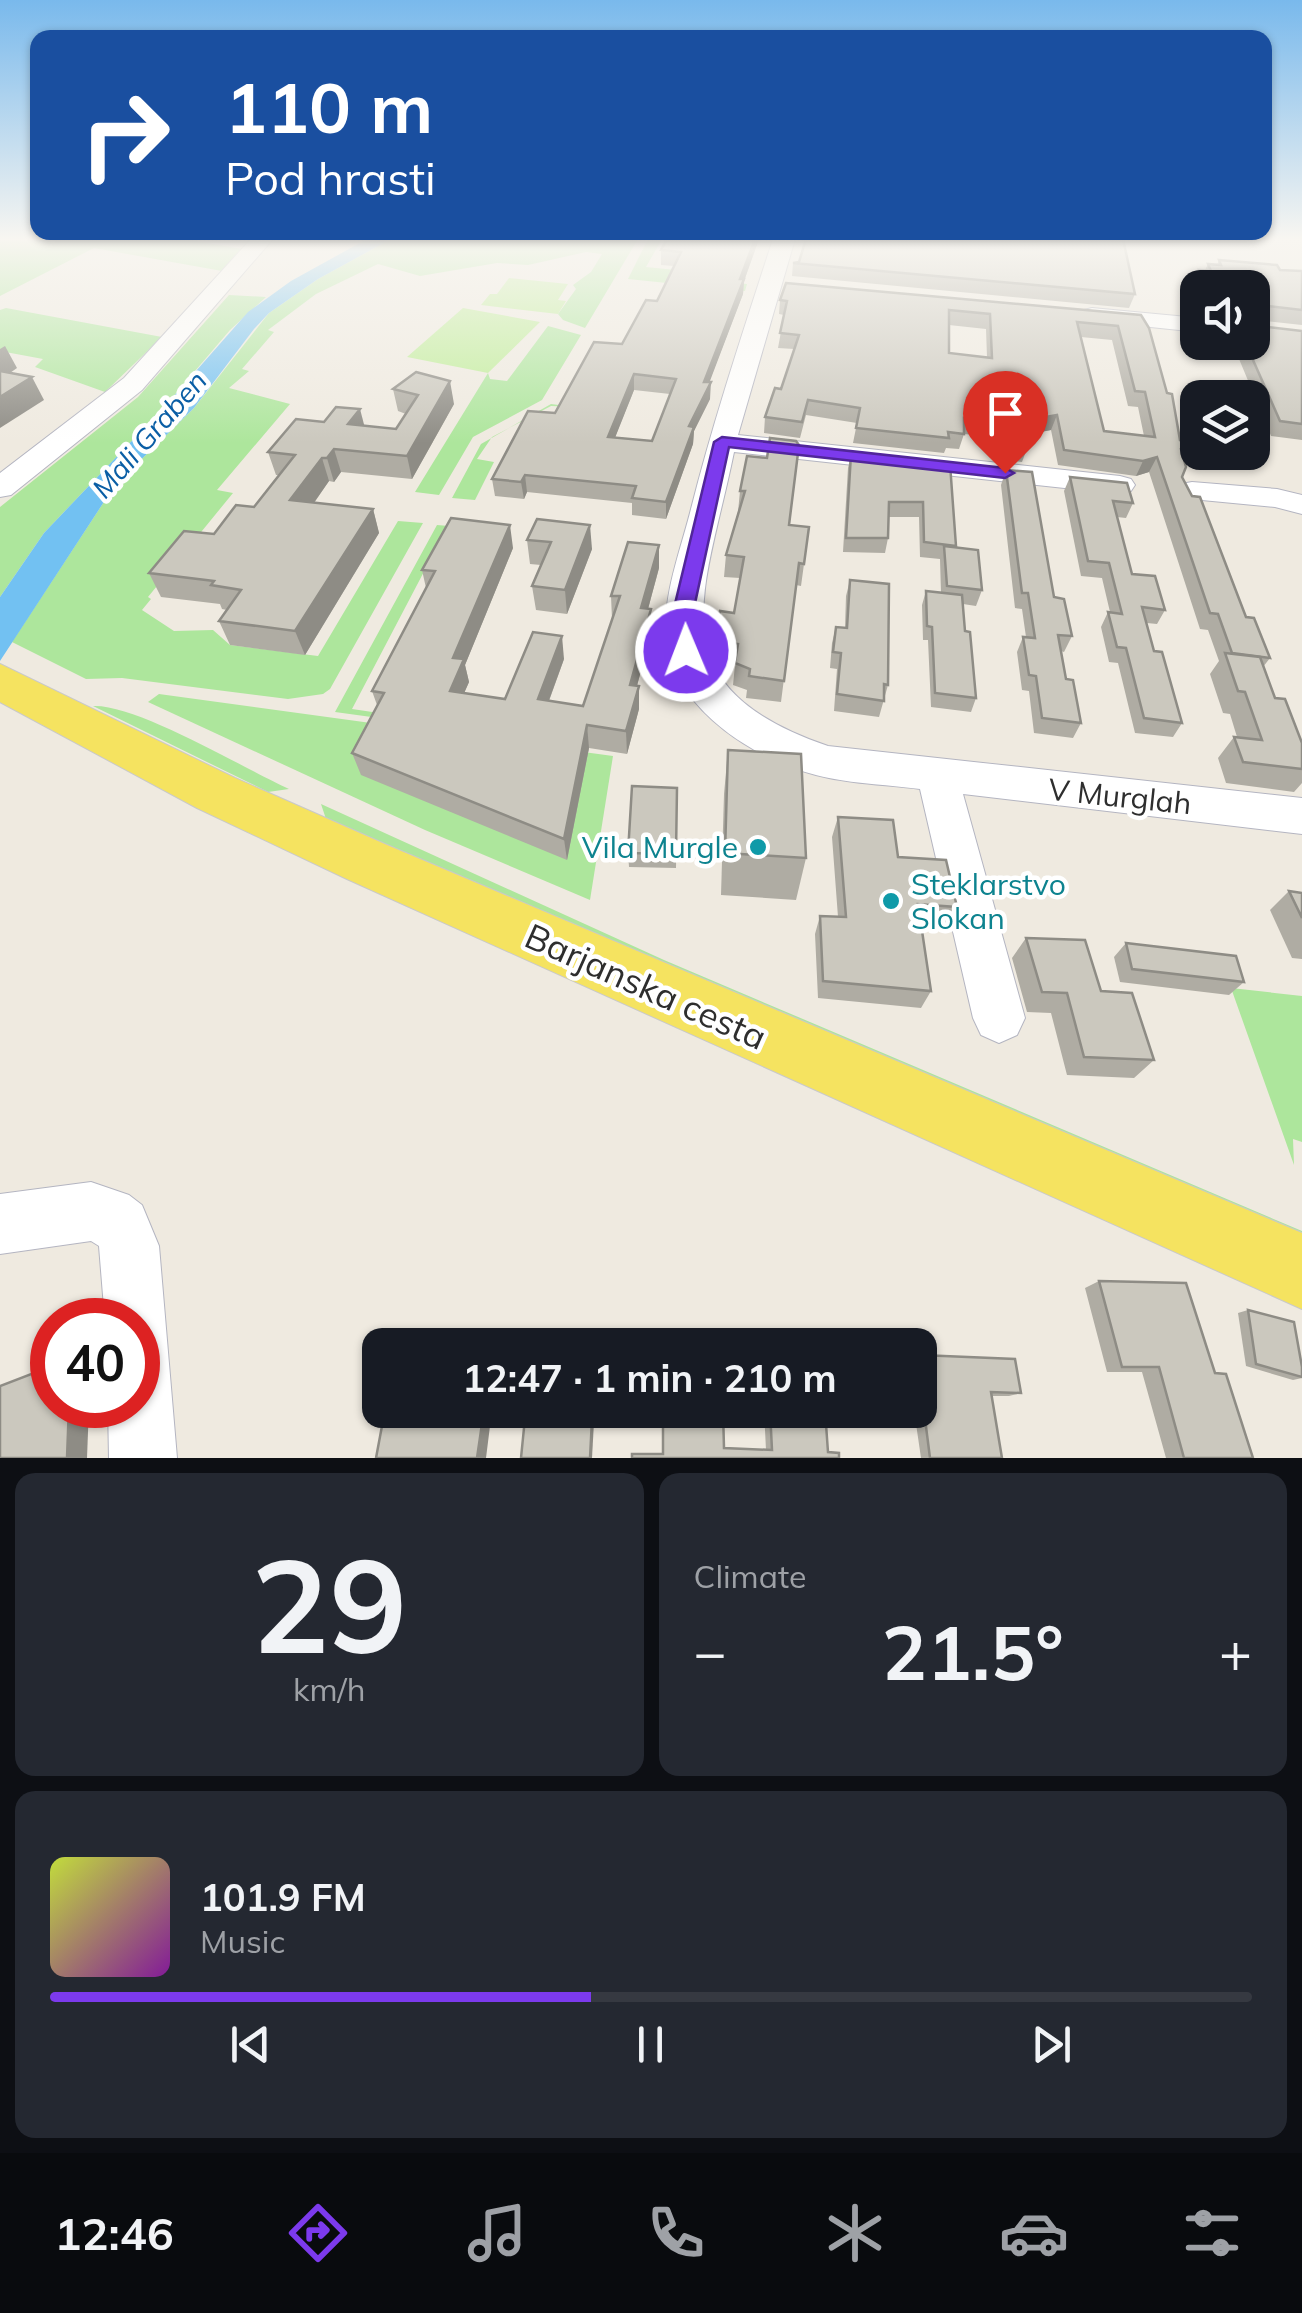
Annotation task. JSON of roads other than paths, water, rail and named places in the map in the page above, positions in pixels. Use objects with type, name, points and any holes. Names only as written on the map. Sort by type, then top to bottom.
[{"type":"main road","name":"Barjanska cesta","points":[[0,681],[216,793],[438,894],[1302,1271]]},
{"type":"street","points":[[0,488],[133,384],[203,307]]},
{"type":"street","name":"V Murglah","points":[[776,307],[722,442],[682,626],[686,651],[698,677],[716,701],[740,721],[796,752],[860,768],[1302,816]]},
{"type":"street","points":[[1072,314],[1180,323]]},
{"type":"street","points":[[722,442],[1123,486]]},
{"type":"street","points":[[1192,491],[1277,498],[1302,505]]},
{"type":"street","points":[[937,774],[999,1018]]},
{"type":"street","points":[[10,1222],[99,1209],[117,1218],[131,1249],[134,1298]]},
{"type":"street","points":[[142,1428],[143,1458]]},
{"type":"water","name":"Mali Graben","points":[[255,307],[278,307],[254,329],[194,408],[115,485],[0,661],[0,597],[44,533]]},
{"type":"place","name":"Vila Murgle","points":[[758,847]]},
{"type":"place","name":"Steklarstvo Slokan","points":[[891,901]]}]
